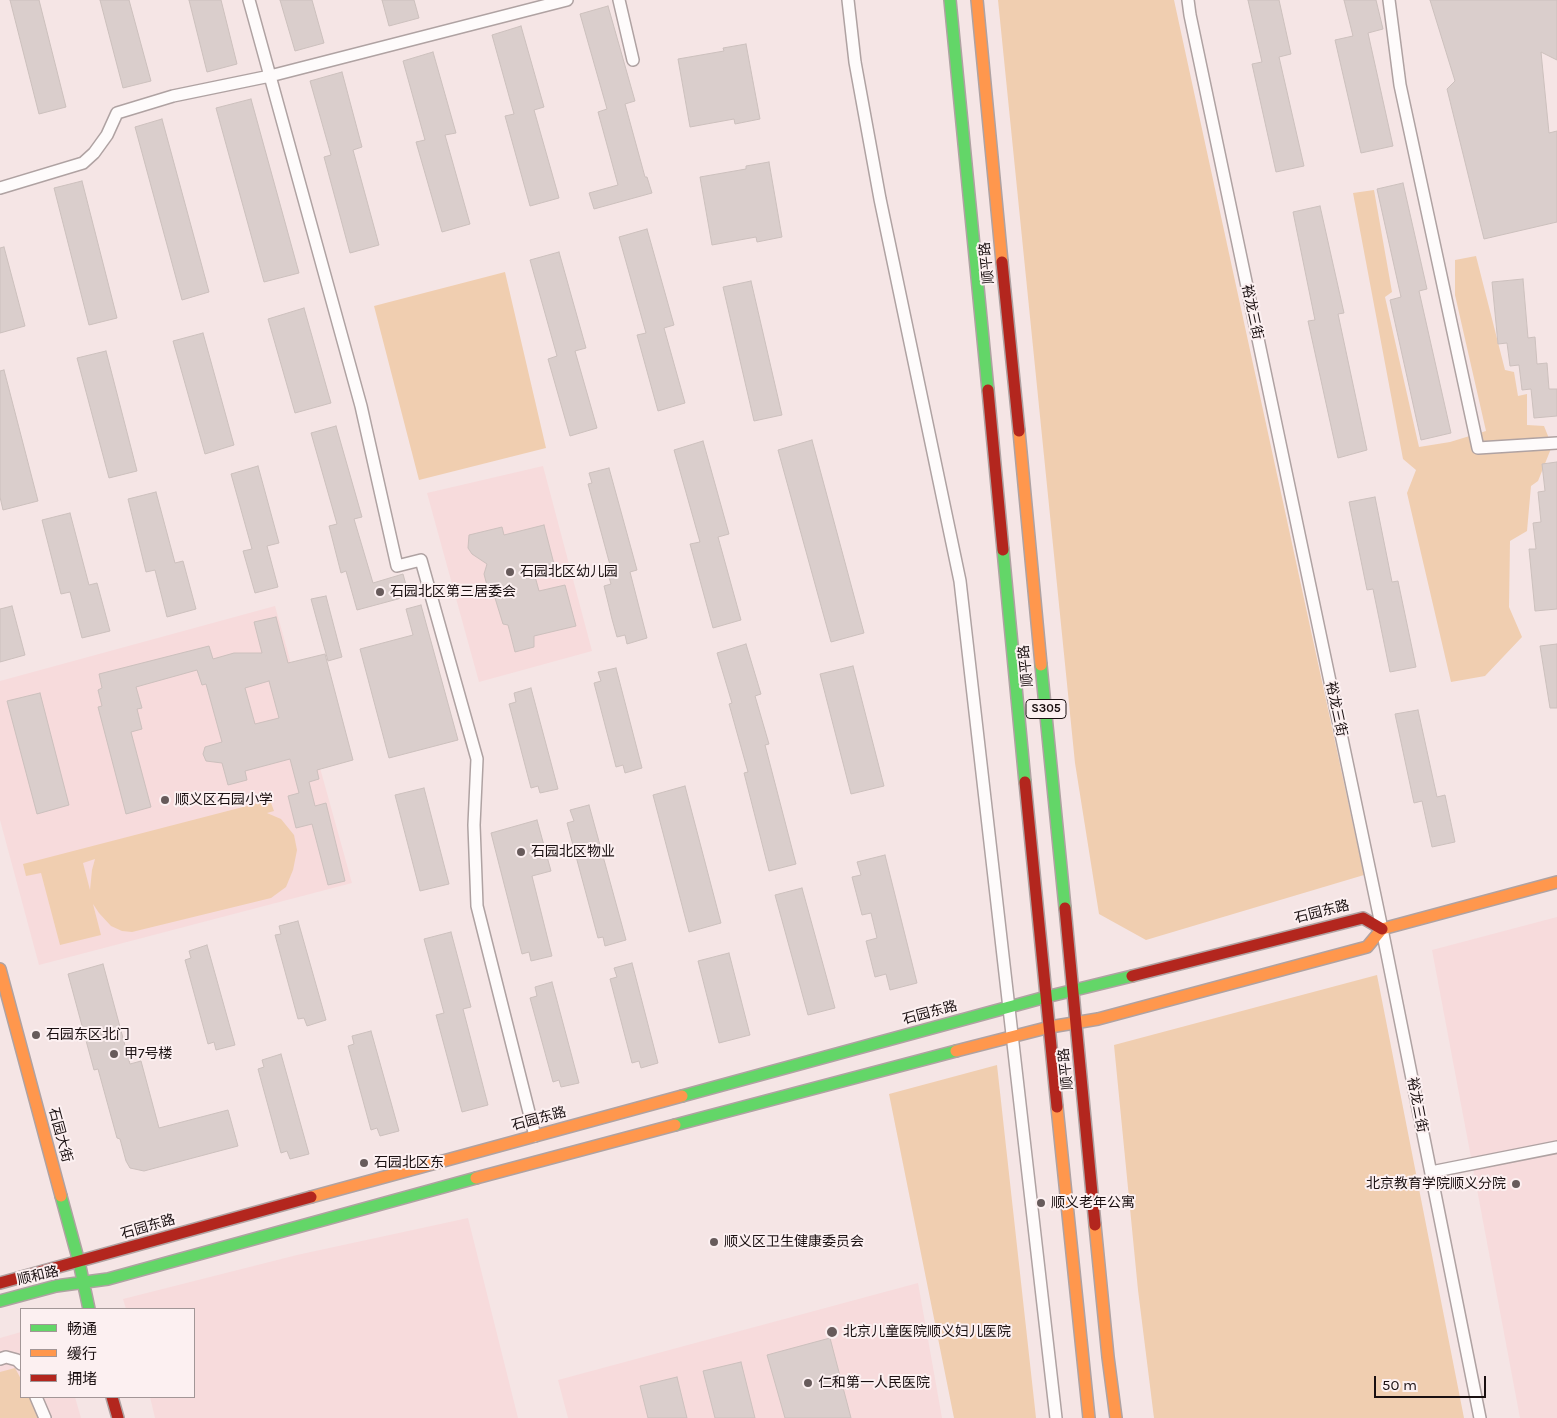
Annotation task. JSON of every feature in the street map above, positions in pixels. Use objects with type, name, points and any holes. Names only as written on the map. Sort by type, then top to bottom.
[{"type":"main road","name":"顺平路","points":[[950,0],[1046,997],[1089,1418]]},
{"type":"main road","name":"顺平路","points":[[977,0],[1108,1357],[1116,1418]]},
{"type":"main road","points":[[83,1283],[108,1279],[548,1158],[1050,1027],[1098,1019],[1367,947],[1382,929],[1557,882]]},
{"type":"main road","name":"石园东路","points":[[79,1262],[481,1150],[1073,990],[1363,918],[1382,929]]},
{"type":"main road","name":"石园大街","points":[[0,969],[79,1262],[89,1308]]},
{"type":"main road","name":"顺和路","points":[[0,1284],[79,1262]]},
{"type":"main road","name":"顺和路","points":[[0,1301],[56,1286],[83,1283]]},
{"type":"main road","points":[[112,1398],[118,1418]]},
{"type":"street","points":[[249,0],[361,406],[397,566],[421,560],[477,759],[474,825],[477,906],[535,1136]]},
{"type":"street","points":[[0,188],[83,163],[94,153],[107,135],[117,113],[173,96],[270,76],[567,0]]},
{"type":"street","points":[[620,0],[633,60]]},
{"type":"street","points":[[848,0],[855,62],[880,199],[960,581],[1056,1418]]},
{"type":"street","name":"裕龙三街","points":[[1188,0],[1382,929],[1480,1418]]},
{"type":"street","points":[[1389,0],[1400,85],[1478,448],[1557,443]]},
{"type":"street","points":[[1431,1172],[1557,1147]]},
{"type":"street","points":[[0,1358],[6,1357],[17,1360],[20,1363]]},
{"type":"street","points":[[36,1398],[44,1418]]},
{"type":"shaded area","points":[[998,0],[1174,0],[1364,875],[1146,940],[1099,914],[1075,763]]},
{"type":"shaded area","points":[[1374,190],[1392,292],[1385,297],[1419,447],[1450,442],[1486,431],[1455,295],[1455,260],[1476,256],[1505,370],[1514,372],[1518,396],[1527,394],[1527,425],[1544,426],[1552,446],[1538,481],[1531,486],[1527,531],[1510,541],[1509,607],[1522,637],[1485,676],[1451,682],[1407,493],[1416,470],[1403,459],[1353,193]]},
{"type":"shaded area","points":[[505,272],[546,448],[419,480],[374,306]]},
{"type":"shaded area","name":"石园北区幼儿园","points":[[543,466],[592,651],[479,682],[427,493]]},
{"type":"shaded area","name":"顺义区石园小学","points":[[275,606],[352,883],[39,965],[0,820],[0,681]]},
{"type":"shaded area","points":[[270,800],[274,811],[267,813],[281,819],[294,835],[297,850],[293,870],[286,887],[271,898],[132,932],[122,931],[111,926],[93,904],[101,935],[60,945],[41,873],[26,876],[23,864]],"holes":[[[95,859],[90,890],[83,863]]]},
{"type":"shaded area","name":"北京教育学院顺义分院","points":[[1557,917],[1557,1418],[1520,1418],[1432,950]]},
{"type":"shaded area","points":[[1377,975],[1464,1418],[1154,1418],[1138,1290],[1114,1045]]},
{"type":"shaded area","points":[[997,1065],[1036,1418],[954,1418],[889,1094]]},
{"type":"shaded area","points":[[468,1218],[518,1418],[155,1418],[150,1398],[195,1398],[195,1308],[126,1308],[123,1299],[297,1255]]},
{"type":"shaded area","name":"北京儿童医院顺义妇儿医院","points":[[918,1283],[942,1418],[568,1418],[558,1380]]},
{"type":"shaded area","points":[[20,1332],[20,1398],[75,1398],[81,1418],[0,1418],[0,1338]]},
{"type":"shaded area","points":[[15,1368],[20,1377],[20,1398],[32,1398],[43,1418],[0,1418],[0,1372]]},
{"type":"building","points":[[10,0],[39,0],[66,107],[39,114]]},
{"type":"building","points":[[100,0],[129,0],[151,81],[123,88]]},
{"type":"building","points":[[189,0],[221,0],[237,64],[207,72]]},
{"type":"building","points":[[280,0],[312,0],[324,43],[295,51]]},
{"type":"building","points":[[382,0],[414,0],[419,18],[389,26]]},
{"type":"building","points":[[1248,0],[1279,0],[1291,54],[1279,57],[1304,166],[1276,172],[1252,64],[1262,62]]},
{"type":"building","points":[[1344,0],[1376,0],[1383,29],[1368,33],[1393,146],[1361,153],[1335,40],[1353,36]]},
{"type":"building","points":[[1430,0],[1557,0],[1557,60],[1541,52],[1549,133],[1557,131],[1557,222],[1484,239],[1447,89],[1455,81]]},
{"type":"building","points":[[608,6],[635,101],[625,104],[645,177],[647,177],[652,193],[594,209],[589,193],[618,185],[598,112],[607,109],[580,14]]},
{"type":"building","points":[[521,26],[544,107],[534,110],[559,198],[530,206],[505,116],[514,114],[492,35]]},
{"type":"building","points":[[746,44],[760,119],[735,124],[734,119],[690,127],[678,59],[724,51],[723,48]]},
{"type":"building","points":[[433,52],[456,133],[445,135],[470,224],[442,232],[416,142],[425,140],[403,61]]},
{"type":"building","points":[[342,72],[362,147],[353,150],[379,245],[350,253],[324,157],[331,155],[310,81]]},
{"type":"building","points":[[251,99],[299,273],[264,282],[216,108]]},
{"type":"building","points":[[162,119],[209,292],[182,300],[135,127]]},
{"type":"building","points":[[769,162],[782,237],[757,242],[756,237],[712,245],[700,177],[746,169],[746,166]]},
{"type":"building","points":[[82,181],[117,318],[89,325],[54,188]]},
{"type":"building","points":[[1403,183],[1427,289],[1419,291],[1451,433],[1421,440],[1390,300],[1401,297],[1377,189]]},
{"type":"building","points":[[1320,206],[1344,313],[1338,314],[1367,450],[1338,458],[1308,321],[1315,320],[1293,212]]},
{"type":"building","points":[[647,229],[674,325],[664,328],[685,403],[658,411],[637,335],[646,333],[619,237]]},
{"type":"building","points":[[4,247],[25,326],[0,333],[0,248]]},
{"type":"building","points":[[559,252],[586,348],[575,351],[597,428],[570,436],[548,359],[557,356],[530,260]]},
{"type":"building","points":[[1523,279],[1528,338],[1535,337],[1537,364],[1547,363],[1549,389],[1557,389],[1557,416],[1534,418],[1531,389],[1522,390],[1519,365],[1510,366],[1507,343],[1498,344],[1492,282]]},
{"type":"building","points":[[751,281],[782,415],[754,421],[723,287]]},
{"type":"building","points":[[304,308],[331,403],[295,413],[268,319]]},
{"type":"building","points":[[203,333],[234,445],[205,454],[173,341]]},
{"type":"building","points":[[106,351],[137,471],[109,478],[77,358]]},
{"type":"building","points":[[4,370],[38,501],[3,510],[0,497],[0,371]]},
{"type":"building","points":[[336,426],[362,517],[354,519],[373,583],[403,574],[409,596],[357,610],[346,571],[341,573],[329,526],[337,524],[311,433]]},
{"type":"building","points":[[812,440],[864,633],[831,642],[778,450]]},
{"type":"building","points":[[703,441],[729,534],[718,537],[741,620],[713,628],[690,544],[700,542],[674,450]]},
{"type":"building","points":[[1557,462],[1557,609],[1535,611],[1529,549],[1536,549],[1533,523],[1541,522],[1538,492],[1545,491],[1542,464]]},
{"type":"building","points":[[258,466],[279,543],[267,546],[278,587],[255,593],[243,551],[252,549],[231,474]]},
{"type":"building","points":[[609,468],[637,570],[630,572],[647,638],[627,644],[625,635],[617,637],[612,619],[604,586],[611,584],[609,577],[613,576],[588,484],[592,483],[589,473]]},
{"type":"building","points":[[156,492],[175,563],[183,561],[196,609],[167,617],[155,570],[146,572],[128,499]]},
{"type":"building","points":[[1375,497],[1392,582],[1398,581],[1416,667],[1390,672],[1373,589],[1367,590],[1349,502]]},
{"type":"building","points":[[70,513],[89,585],[97,583],[110,631],[82,638],[70,592],[61,594],[42,520]]},
{"type":"building","points":[[544,525],[554,564],[533,569],[539,591],[565,585],[576,626],[534,636],[534,647],[515,652],[508,625],[503,624],[495,598],[490,597],[484,574],[487,564],[472,554],[468,548],[469,535],[502,527],[504,535]]},
{"type":"building","points":[[326,596],[342,657],[328,661],[311,599]]},
{"type":"building","points":[[421,605],[458,740],[389,758],[360,649],[413,635],[406,609]]},
{"type":"building","points":[[12,606],[25,655],[0,662],[0,609]]},
{"type":"building","points":[[276,617],[288,663],[325,654],[353,760],[317,770],[319,779],[309,782],[315,806],[326,803],[345,881],[328,885],[312,824],[296,828],[288,796],[299,793],[290,759],[245,771],[247,780],[228,785],[222,763],[206,761],[203,754],[205,747],[222,742],[206,684],[202,685],[197,670],[136,687],[142,708],[137,709],[142,729],[131,732],[151,807],[126,814],[98,707],[102,706],[98,690],[102,688],[99,674],[209,646],[213,659],[234,653],[262,653],[254,622]],"holes":[[[269,681],[279,718],[255,724],[245,688]]]},
{"type":"building","points":[[746,644],[761,694],[755,696],[769,744],[765,745],[796,864],[769,871],[744,773],[748,772],[729,704],[732,703],[717,653]]},
{"type":"building","points":[[1557,644],[1557,708],[1550,708],[1540,646]]},
{"type":"building","points":[[853,666],[884,786],[851,794],[820,674]]},
{"type":"building","points":[[616,668],[642,768],[625,773],[623,765],[616,767],[594,683],[601,681],[598,672]]},
{"type":"building","points":[[531,688],[558,789],[540,793],[538,786],[531,788],[509,704],[516,702],[514,693]]},
{"type":"building","points":[[40,693],[69,805],[37,814],[7,701]]},
{"type":"building","points":[[1418,710],[1437,797],[1445,795],[1455,842],[1432,847],[1422,801],[1414,803],[1395,714]]},
{"type":"building","points":[[685,786],[721,923],[689,932],[653,795]]},
{"type":"building","points":[[424,788],[449,884],[420,891],[395,795]]},
{"type":"building","points":[[589,805],[626,940],[605,946],[603,937],[598,938],[567,823],[574,821],[570,810]]},
{"type":"building","points":[[537,820],[551,871],[532,876],[552,956],[531,961],[529,952],[522,954],[491,833]]},
{"type":"building","points":[[885,855],[917,983],[890,990],[886,974],[875,977],[866,941],[877,938],[871,913],[862,915],[852,877],[861,875],[857,862]]},
{"type":"building","points":[[802,888],[835,1008],[808,1015],[775,895]]},
{"type":"building","points":[[298,921],[326,1020],[307,1026],[304,1018],[298,1019],[275,935],[281,934],[279,926]]},
{"type":"building","points":[[451,932],[471,1007],[463,1009],[488,1105],[462,1112],[436,1015],[444,1013],[424,939]]},
{"type":"building","points":[[207,945],[235,1045],[216,1050],[214,1042],[208,1044],[185,960],[191,958],[189,951]]},
{"type":"building","points":[[729,953],[750,1035],[719,1043],[698,961]]},
{"type":"building","points":[[632,963],[658,1063],[641,1068],[639,1061],[632,1063],[610,979],[617,977],[614,968]]},
{"type":"building","points":[[103,964],[130,1064],[141,1061],[159,1128],[228,1110],[238,1146],[144,1171],[130,1168],[120,1139],[117,1138],[98,1069],[94,1070],[68,974]]},
{"type":"building","points":[[552,982],[579,1083],[561,1087],[559,1080],[553,1082],[530,998],[537,996],[535,987]]},
{"type":"building","points":[[371,1031],[399,1131],[380,1136],[377,1128],[371,1130],[348,1046],[354,1044],[352,1036]]},
{"type":"building","points":[[281,1054],[309,1154],[290,1159],[287,1151],[281,1153],[258,1069],[264,1067],[262,1060]]},
{"type":"building","name":"仁和第一人民医院","points":[[830,1338],[851,1418],[785,1418],[767,1355]]},
{"type":"building","points":[[741,1362],[755,1418],[715,1418],[703,1371]]},
{"type":"building","points":[[677,1377],[687,1418],[648,1418],[640,1386]]},
{"type":"traffic: fast","points":[[950,0],[988,390]]},
{"type":"traffic: fast","points":[[1003,550],[1025,782]]},
{"type":"traffic: fast","points":[[1041,665],[1065,908]]},
{"type":"traffic: fast","points":[[682,1096],[1046,997],[1132,976]]},
{"type":"traffic: fast","points":[[675,1125],[956,1051]]},
{"type":"traffic: fast","points":[[0,1301],[56,1286],[108,1279],[476,1178]]},
{"type":"traffic: fast","points":[[61,1196],[79,1262],[89,1308]]},
{"type":"traffic: slow","points":[[977,0],[1002,262]]},
{"type":"traffic: slow","points":[[1019,431],[1041,665]]},
{"type":"traffic: slow","points":[[1382,929],[1557,882]]},
{"type":"traffic: slow","points":[[956,1051],[1050,1027],[1098,1019],[1367,947],[1382,929]]},
{"type":"traffic: slow","points":[[0,969],[61,1196]]},
{"type":"traffic: slow","points":[[311,1197],[682,1096]]},
{"type":"traffic: slow","points":[[1057,1107],[1089,1418]]},
{"type":"traffic: slow","points":[[476,1178],[675,1125]]},
{"type":"traffic: slow","points":[[1095,1225],[1116,1418]]},
{"type":"traffic: jam","points":[[1002,262],[1019,431]]},
{"type":"traffic: jam","points":[[988,390],[1003,550]]},
{"type":"traffic: jam","points":[[1025,782],[1057,1107]]},
{"type":"traffic: jam","points":[[1065,908],[1095,1225]]},
{"type":"traffic: jam","points":[[1132,976],[1363,918],[1382,929]]},
{"type":"traffic: jam","points":[[0,1283],[311,1197]]},
{"type":"traffic: jam","points":[[112,1398],[118,1418]]},
{"type":"place","name":"石园北区幼儿园","points":[[510,572]]},
{"type":"place","name":"石园北区第三居委会","points":[[380,592]]},
{"type":"place","name":"顺义区石园小学","points":[[165,800]]},
{"type":"place","name":"石园北区物业","points":[[521,852]]},
{"type":"place","name":"石园东区北门","points":[[36,1035]]},
{"type":"place","name":"甲7号楼","points":[[114,1054]]},
{"type":"place","name":"石园北区东","points":[[364,1163]]},
{"type":"place","name":"北京教育学院顺义分院","points":[[1516,1184]]},
{"type":"place","name":"顺义老年公寓","points":[[1041,1203]]},
{"type":"place","name":"顺义区卫生健康委员会","points":[[714,1242]]},
{"type":"place","name":"北京儿童医院顺义妇儿医院","points":[[832,1332]]},
{"type":"place","name":"仁和第一人民医院","points":[[808,1383]]}]
